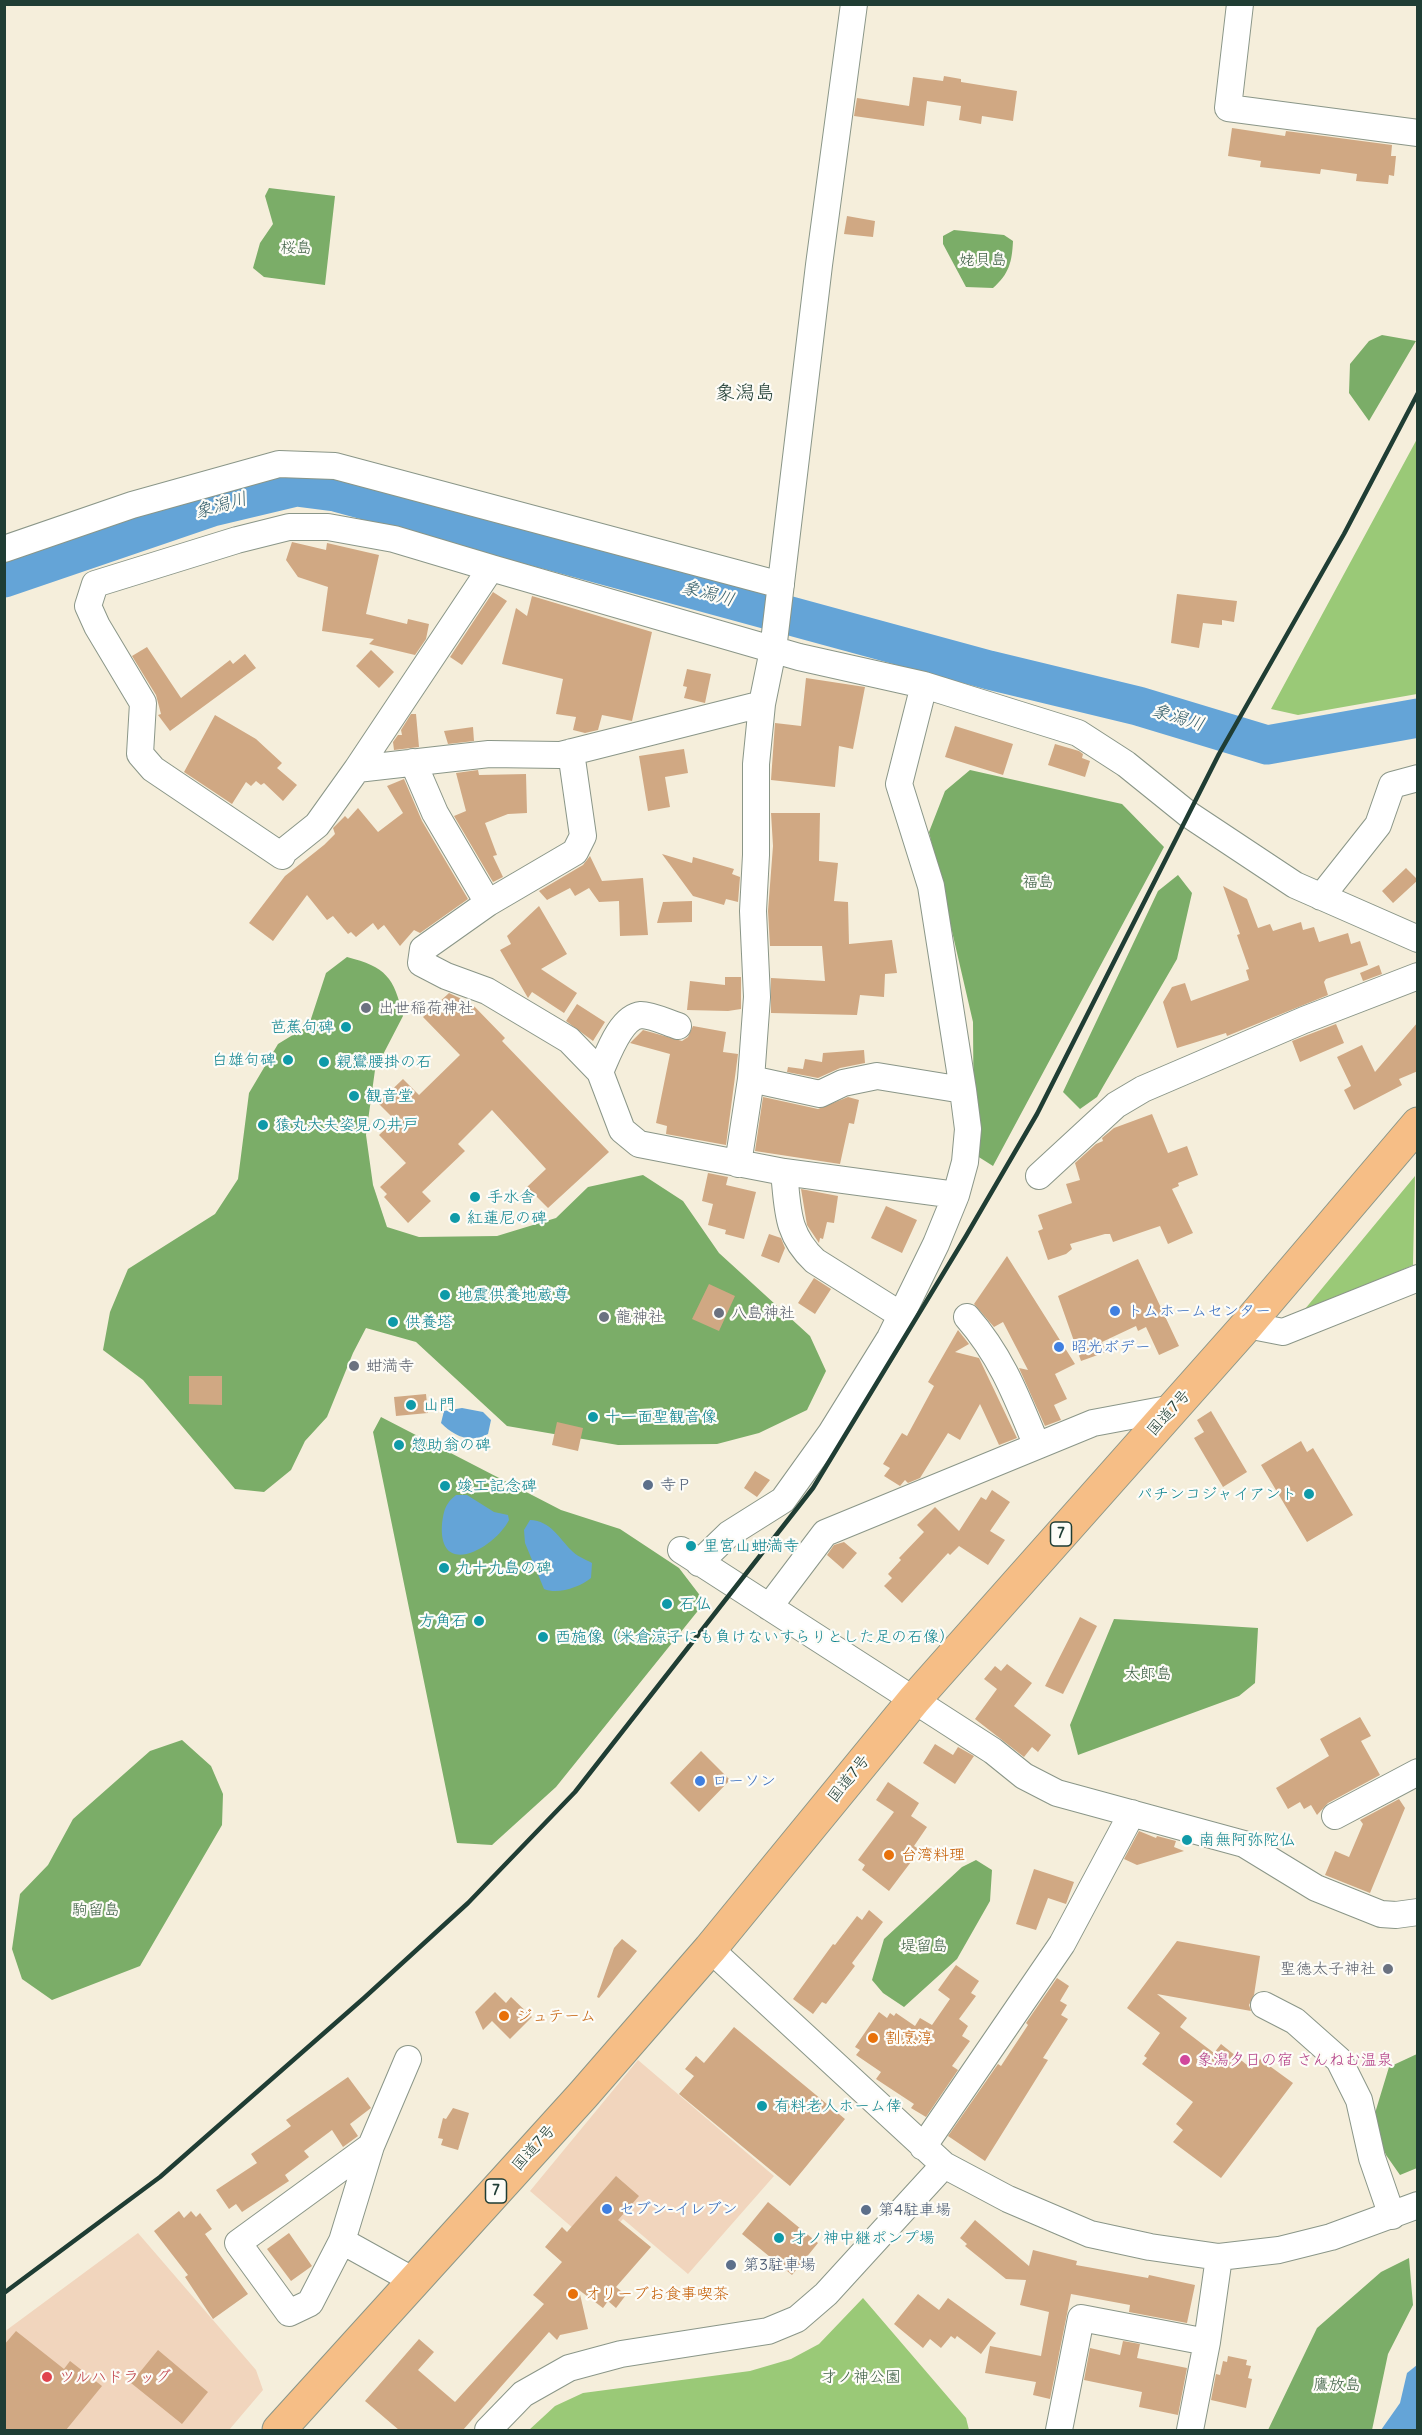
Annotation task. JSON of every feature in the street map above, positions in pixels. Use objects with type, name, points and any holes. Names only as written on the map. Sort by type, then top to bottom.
[{"type":"highway","name":"国道7号","points":[[279,2430],[583,2095],[710,1949],[914,1700],[1247,1324],[1418,1124]]},
{"type":"street","points":[[738,1164],[751,1079],[757,997],[753,911],[756,855],[756,764],[762,704],[773,649],[819,265],[854,4]]},
{"type":"street","points":[[1240,4],[1228,108],[1418,133]]},
{"type":"street","points":[[4,549],[132,505],[279,464],[335,466],[781,585]]},
{"type":"street","points":[[491,568],[317,825],[284,853],[153,769],[140,754],[143,703],[97,626],[88,606],[95,584],[237,540],[289,527],[328,527],[394,539],[773,649],[924,685],[1078,733],[1126,764],[1188,814],[1295,885],[1418,939]]},
{"type":"street","points":[[924,685],[899,784],[931,886],[968,1129],[965,1162],[956,1195],[936,1244],[901,1315],[831,1433],[783,1500],[690,1556],[993,1751],[1024,1776],[1057,1793],[1244,1844],[1316,1888],[1382,1914],[1418,1912]]},
{"type":"street","points":[[357,769],[489,754],[560,755],[762,704]]},
{"type":"street","points":[[571,752],[583,836],[575,852],[488,903],[423,949],[421,963],[446,976],[487,991],[569,1040],[600,1072],[622,1130],[639,1144],[784,1172],[956,1195]]},
{"type":"street","points":[[413,762],[435,813],[488,903]]},
{"type":"street","points":[[1320,897],[1378,825],[1392,785],[1418,778]]},
{"type":"street","points":[[1039,1176],[1116,1105],[1143,1089],[1304,1020],[1418,976]]},
{"type":"street","points":[[600,1072],[621,1029],[633,1018],[641,1015],[678,1026]]},
{"type":"street","points":[[751,1079],[820,1094],[843,1083],[877,1076],[963,1090]]},
{"type":"street","points":[[784,1172],[794,1237],[803,1250],[815,1262],[901,1315]]},
{"type":"street","points":[[1247,1324],[1282,1332],[1416,1284]]},
{"type":"street","points":[[967,1317],[986,1339],[1004,1366],[1037,1446]]},
{"type":"street","points":[[769,1608],[825,1533],[1094,1422],[1173,1408]]},
{"type":"street","points":[[1335,1816],[1418,1773]]},
{"type":"street","points":[[923,2147],[1062,1944],[1132,1813]]},
{"type":"street","points":[[710,1949],[944,2165],[1008,2199],[1090,2234],[1150,2247],[1219,2257],[1279,2250],[1331,2237],[1418,2205]]},
{"type":"street","points":[[1264,2005],[1295,2021],[1339,2060],[1359,2100],[1372,2158],[1392,2216]]},
{"type":"street","points":[[372,2146],[238,2243],[289,2313],[310,2303],[342,2241],[372,2146],[408,2059]]},
{"type":"street","points":[[488,2430],[523,2394],[569,2368],[621,2354],[768,2331],[797,2319],[826,2294],[944,2165]]},
{"type":"street","points":[[342,2241],[414,2281]]},
{"type":"street","points":[[1190,2430],[1207,2342],[1219,2257]]},
{"type":"street","points":[[1059,2430],[1081,2318],[1207,2342]]},
{"type":"shaded area","points":[[638,2060],[774,2176],[688,2274],[623,2219],[596,2248],[530,2191]]},
{"type":"shaded area","points":[[138,2233],[256,2370],[263,2390],[229,2430],[5,2430],[4,2332]]},
{"type":"green space","name":"桜島","points":[[269,188],[335,196],[325,285],[264,277],[253,268],[260,243],[273,224],[265,196]]},
{"type":"green space","name":"姥貝島","points":[[954,230],[1004,235],[1013,241],[1009,267],[1003,278],[993,288],[966,287],[943,244],[943,236]]},
{"type":"green space","points":[[1382,335],[1416,341],[1369,421],[1349,393],[1350,364],[1369,341]]},
{"type":"green space","points":[[1417,439],[1417,694],[1298,715],[1271,709]]},
{"type":"green space","name":"福島","points":[[970,770],[1122,804],[1164,847],[993,1166],[974,1154],[973,1022],[929,832],[945,791]]},
{"type":"green space","points":[[1178,875],[1192,893],[1177,959],[1097,1097],[1080,1109],[1063,1092],[1158,891]]},
{"type":"green space","points":[[347,957],[371,965],[386,976],[396,992],[403,1016],[375,1070],[366,1135],[373,1185],[387,1227],[419,1237],[497,1236],[556,1218],[588,1187],[643,1175],[683,1201],[719,1253],[810,1336],[826,1371],[807,1410],[759,1433],[717,1444],[618,1445],[507,1426],[416,1342],[366,1328],[353,1353],[327,1417],[305,1441],[291,1470],[264,1492],[235,1489],[143,1380],[103,1350],[110,1312],[128,1269],[215,1214],[238,1179],[249,1093],[278,1044],[309,1025],[326,973]]},
{"type":"green space","points":[[1415,1176],[1413,1265],[1300,1315]]},
{"type":"green space","points":[[381,1417],[561,1510],[620,1529],[679,1568],[705,1602],[556,1787],[492,1845],[457,1843],[373,1432]]},
{"type":"green space","name":"太郎島","points":[[1114,1619],[1258,1628],[1255,1683],[1239,1696],[1078,1755],[1070,1725]]},
{"type":"green space","name":"駒留島","points":[[182,1740],[211,1766],[223,1794],[222,1825],[140,1966],[52,2000],[22,1979],[12,1949],[20,1894],[48,1865],[73,1819],[150,1751]]},
{"type":"green space","name":"堤留島","points":[[976,1860],[992,1870],[990,1901],[957,1959],[904,2007],[883,1993],[872,1980],[884,1939],[962,1867]]},
{"type":"green space","points":[[1417,2054],[1417,2168],[1400,2175],[1386,2155],[1372,2123],[1389,2067]]},
{"type":"green space","name":"鷹放島","points":[[1409,2258],[1413,2305],[1388,2354],[1372,2430],[1268,2430],[1317,2328],[1381,2272]]},
{"type":"green space","name":"才ノ神公園","points":[[863,2298],[966,2418],[969,2430],[529,2430],[555,2406],[583,2393],[750,2371],[791,2359],[819,2344]]},
{"type":"water","points":[[462,1408],[483,1412],[491,1420],[488,1434],[475,1438],[463,1437],[451,1432],[441,1423],[444,1411]]},
{"type":"water","points":[[456,1495],[467,1495],[494,1512],[508,1515],[509,1520],[492,1541],[480,1549],[457,1555],[449,1551],[443,1541],[442,1524],[447,1504]]},
{"type":"water","points":[[530,1520],[544,1523],[573,1552],[592,1563],[591,1578],[569,1589],[550,1591],[544,1589],[525,1543],[524,1530]]},
{"type":"water","points":[[1417,2365],[1417,2430],[1381,2430],[1400,2403],[1407,2373]]},
{"type":"building","points":[[944,76],[961,79],[961,82],[1017,91],[1013,121],[982,116],[981,124],[959,120],[961,106],[927,101],[924,126],[854,116],[857,98],[909,106],[913,77],[943,81]]},
{"type":"building","points":[[1232,128],[1285,136],[1286,131],[1392,145],[1391,156],[1396,156],[1394,176],[1389,175],[1388,184],[1356,181],[1357,174],[1321,169],[1320,174],[1260,167],[1261,161],[1228,156]]},
{"type":"building","points":[[847,216],[875,221],[873,237],[844,234]]},
{"type":"building","points":[[292,542],[326,550],[327,543],[379,555],[366,614],[407,624],[408,619],[429,624],[426,639],[415,655],[369,644],[374,639],[322,631],[328,587],[298,577],[286,560]]},
{"type":"building","points":[[493,592],[507,601],[462,665],[450,657]]},
{"type":"building","points":[[1177,594],[1237,601],[1234,622],[1222,620],[1222,625],[1203,623],[1199,648],[1171,643]]},
{"type":"building","points":[[532,596],[652,632],[632,721],[602,715],[598,730],[585,733],[573,730],[576,717],[556,714],[563,679],[502,664],[516,608],[527,616]]},
{"type":"building","points":[[147,647],[181,698],[230,660],[233,664],[245,654],[256,668],[170,731],[158,715],[161,714],[156,695],[132,656]]},
{"type":"building","points":[[371,650],[394,672],[379,688],[356,666]]},
{"type":"building","points":[[687,669],[711,674],[705,703],[684,698],[687,687],[683,686]]},
{"type":"building","points":[[806,678],[865,687],[853,749],[839,746],[835,787],[771,780],[775,723],[801,726]]},
{"type":"building","points":[[411,714],[416,714],[419,747],[394,750],[393,742],[398,735],[402,735],[401,730]]},
{"type":"building","points":[[215,715],[256,739],[282,763],[277,768],[297,785],[283,801],[264,783],[261,785],[256,781],[251,786],[246,782],[232,804],[184,772]]},
{"type":"building","points":[[955,726],[1013,744],[1003,775],[945,757]]},
{"type":"building","points":[[473,727],[474,741],[448,744],[444,731]]},
{"type":"building","points":[[1055,744],[1079,751],[1083,754],[1082,758],[1090,761],[1085,777],[1048,765]]},
{"type":"building","points":[[684,749],[688,773],[665,777],[670,807],[648,811],[639,756]]},
{"type":"building","points":[[478,770],[479,775],[526,774],[527,813],[508,814],[485,823],[497,855],[493,856],[503,877],[493,882],[454,816],[466,811],[456,773]]},
{"type":"building","points":[[404,779],[422,821],[468,899],[420,933],[414,930],[400,946],[384,925],[378,930],[373,923],[356,937],[351,932],[348,934],[333,916],[327,920],[307,895],[273,941],[249,923],[285,876],[335,834],[333,828],[345,816],[348,819],[358,808],[378,832],[403,813],[387,786]]},
{"type":"building","points":[[771,813],[820,813],[819,861],[838,863],[834,901],[848,902],[849,944],[892,940],[897,973],[885,974],[884,997],[860,995],[857,1015],[771,1013],[771,978],[825,981],[822,946],[770,946],[768,911],[773,846]]},
{"type":"building","points":[[662,854],[692,863],[693,857],[734,869],[732,874],[740,877],[738,902],[726,899],[724,905],[693,896]]},
{"type":"building","points":[[590,856],[602,881],[643,878],[648,935],[620,936],[619,901],[599,902],[589,888],[575,896],[570,888],[547,900],[539,891],[583,865]]},
{"type":"building","points":[[1406,868],[1418,880],[1393,903],[1382,891]]},
{"type":"building","points":[[1223,886],[1247,899],[1258,928],[1270,924],[1273,931],[1301,922],[1303,930],[1314,927],[1319,942],[1348,933],[1351,944],[1360,941],[1368,965],[1326,979],[1324,982],[1328,995],[1227,1036],[1226,1033],[1177,1048],[1163,1002],[1172,987],[1185,983],[1191,1001],[1249,980],[1246,970],[1249,969],[1237,935],[1240,934]]},
{"type":"building","points":[[692,901],[692,922],[657,923],[663,902]]},
{"type":"building","points":[[539,906],[567,954],[541,969],[577,993],[564,1013],[532,992],[528,998],[500,950],[511,944],[507,936]]},
{"type":"building","points":[[1379,965],[1382,974],[1363,981],[1360,973]]},
{"type":"building","points":[[725,977],[741,977],[741,1009],[687,1010],[690,981],[725,985]]},
{"type":"building","points":[[449,993],[472,1004],[505,1038],[502,1041],[609,1152],[548,1208],[527,1187],[546,1169],[492,1110],[458,1144],[465,1151],[422,1192],[431,1201],[408,1223],[384,1197],[387,1194],[380,1187],[406,1163],[379,1135],[395,1120],[378,1103],[403,1079],[419,1095],[460,1055],[423,1017]]},
{"type":"building","points":[[577,1004],[605,1022],[593,1041],[566,1021]]},
{"type":"building","points":[[1418,1022],[1418,1071],[1399,1079],[1402,1085],[1354,1110],[1344,1090],[1351,1086],[1337,1057],[1362,1045],[1375,1072]]},
{"type":"building","points":[[1336,1024],[1344,1043],[1300,1062],[1292,1041]]},
{"type":"building","points":[[693,1026],[726,1032],[723,1052],[738,1054],[726,1145],[666,1134],[667,1126],[656,1123],[670,1054],[630,1043],[643,1030],[682,1041],[688,1037]]},
{"type":"building","points":[[864,1050],[865,1063],[840,1068],[818,1078],[787,1072],[788,1067],[803,1069],[805,1059],[822,1062],[823,1053]]},
{"type":"building","points":[[763,1097],[818,1109],[848,1097],[859,1100],[854,1124],[849,1123],[840,1164],[755,1151]]},
{"type":"building","points":[[1152,1114],[1168,1153],[1187,1146],[1198,1175],[1178,1183],[1179,1186],[1172,1189],[1193,1233],[1168,1244],[1160,1226],[1113,1242],[1110,1234],[1105,1234],[1070,1244],[1072,1249],[1066,1254],[1048,1260],[1038,1231],[1043,1229],[1038,1215],[1072,1203],[1066,1184],[1080,1180],[1075,1163],[1096,1144],[1103,1141],[1102,1138],[1114,1128]]},
{"type":"building","points":[[708,1173],[728,1177],[726,1185],[756,1192],[744,1239],[725,1234],[726,1230],[708,1225],[713,1204],[702,1201]]},
{"type":"building","points":[[801,1189],[838,1196],[834,1223],[827,1222],[823,1239],[820,1238],[819,1243],[807,1225]]},
{"type":"building","points":[[886,1206],[917,1220],[902,1253],[871,1238]]},
{"type":"building","points":[[769,1234],[781,1238],[785,1248],[779,1263],[761,1256]]},
{"type":"building","points":[[1007,1256],[1075,1364],[1055,1374],[1067,1399],[1054,1405],[1061,1420],[1045,1426],[1019,1368],[1028,1370],[1003,1322],[994,1327],[974,1304]]},
{"type":"building","name":"トムホームセンター","points":[[1138,1259],[1179,1346],[1159,1355],[1146,1327],[1138,1331],[1136,1326],[1102,1342],[1106,1352],[1081,1361],[1058,1296]]},
{"type":"building","points":[[814,1278],[831,1289],[815,1314],[798,1303]]},
{"type":"building","name":"八島神社","points":[[709,1284],[735,1296],[719,1331],[692,1319]]},
{"type":"building","points":[[958,1330],[969,1344],[955,1352],[979,1358],[1017,1438],[999,1445],[980,1404],[960,1440],[948,1433],[920,1478],[908,1483],[905,1480],[900,1486],[884,1476],[890,1468],[883,1464],[902,1433],[907,1436],[934,1386],[928,1382]]},
{"type":"building","points":[[189,1376],[222,1376],[222,1405],[189,1404]]},
{"type":"building","name":"山門","points":[[426,1394],[428,1413],[396,1416],[394,1397]]},
{"type":"building","points":[[1211,1411],[1247,1472],[1223,1487],[1194,1438],[1204,1432],[1197,1420]]},
{"type":"building","points":[[557,1422],[583,1428],[578,1451],[552,1445]]},
{"type":"building","name":"パチンコジャイアント","points":[[1301,1441],[1307,1452],[1313,1448],[1353,1515],[1307,1542],[1261,1465]]},
{"type":"building","points":[[755,1471],[770,1480],[757,1497],[744,1488]]},
{"type":"building","points":[[992,1490],[1010,1502],[990,1531],[1005,1540],[988,1565],[959,1546],[950,1555],[948,1553],[902,1603],[884,1586],[892,1578],[888,1574],[901,1560],[899,1558],[924,1532],[917,1525],[935,1507],[959,1531],[981,1497],[986,1500]]},
{"type":"building","points":[[844,1542],[857,1553],[843,1569],[827,1555],[834,1545]]},
{"type":"building","points":[[1080,1617],[1097,1626],[1063,1694],[1045,1686]]},
{"type":"building","points":[[1007,1664],[1032,1683],[1014,1706],[1051,1735],[1038,1752],[1032,1747],[1024,1757],[975,1719],[997,1689],[984,1679],[995,1666],[1001,1671]]},
{"type":"building","points":[[1360,1717],[1371,1736],[1361,1741],[1380,1775],[1328,1803],[1317,1815],[1311,1805],[1304,1809],[1300,1802],[1288,1809],[1276,1788],[1329,1756],[1320,1739]]},
{"type":"building","points":[[935,1744],[953,1755],[958,1747],[974,1756],[955,1784],[923,1763]]},
{"type":"building","name":"ローソン","points":[[701,1751],[730,1780],[699,1812],[670,1783]]},
{"type":"building","points":[[888,1782],[919,1803],[911,1816],[927,1827],[914,1846],[920,1850],[889,1891],[862,1870],[865,1865],[858,1860],[894,1812],[876,1800]]},
{"type":"building","points":[[1399,1799],[1405,1808],[1370,1893],[1325,1875],[1335,1851],[1349,1857],[1363,1824],[1360,1820]]},
{"type":"building","points":[[1139,1831],[1156,1838],[1157,1836],[1176,1841],[1174,1847],[1184,1851],[1137,1865],[1124,1859]]},
{"type":"building","points":[[1034,1869],[1074,1882],[1066,1904],[1048,1898],[1036,1930],[1016,1924]]},
{"type":"building","points":[[869,1910],[883,1922],[852,1963],[855,1966],[826,2004],[822,2002],[813,2014],[793,1999],[833,1944],[835,1945],[857,1916],[862,1920]]},
{"type":"building","points":[[622,1939],[637,1951],[599,1998],[597,1997],[614,1948]]},
{"type":"building","name":"象潟夕日の宿 さんねむ温泉","points":[[1177,1941],[1260,1956],[1254,1995],[1249,2005],[1251,2011],[1157,1994],[1187,2018],[1180,2027],[1214,2053],[1221,2044],[1252,2069],[1260,2059],[1293,2083],[1221,2178],[1173,2142],[1183,2130],[1176,2124],[1193,2102],[1142,2064],[1147,2058],[1144,2056],[1160,2033],[1127,2008]]},
{"type":"building","points":[[956,1965],[979,1981],[971,1993],[976,1996],[959,2019],[968,2026],[962,2036],[970,2041],[952,2066],[958,2070],[926,2117],[911,2108],[914,2104],[876,2079],[881,2072],[856,2055],[860,2050],[855,2047],[879,2012],[887,2018],[890,2013],[894,2016],[896,2013],[915,2026],[920,2018],[932,2025],[950,1999],[938,1990]]},
{"type":"building","points":[[1057,1978],[1069,1986],[1060,2001],[1067,2005],[1061,2015],[1068,2019],[1043,2058],[1048,2060],[985,2161],[948,2136],[998,2064],[1001,2066],[1028,2025],[1026,2023]]},
{"type":"building","name":"ジュテーム","points":[[495,1992],[506,2003],[511,1997],[532,2017],[510,2039],[492,2021],[483,2030],[475,2012]]},
{"type":"building","name":"有料老人ホーム倖","points":[[734,2027],[845,2119],[790,2186],[679,2094],[694,2076],[685,2069],[696,2056],[704,2063]]},
{"type":"building","points":[[348,2077],[371,2108],[350,2124],[358,2136],[343,2147],[332,2130],[304,2151],[309,2157],[285,2175],[289,2181],[242,2212],[236,2204],[229,2209],[216,2190],[257,2163],[251,2154],[291,2126],[286,2120]]},
{"type":"building","points":[[453,2108],[469,2113],[458,2150],[441,2145],[443,2139],[438,2138],[443,2118],[446,2119]]},
{"type":"building","points":[[616,2176],[639,2196],[618,2220],[651,2247],[616,2287],[626,2295],[616,2308],[608,2301],[603,2308],[579,2290],[588,2329],[560,2335],[557,2340],[549,2332],[463,2430],[399,2430],[365,2401],[419,2339],[434,2352],[418,2370],[455,2402],[544,2304],[533,2295],[562,2262],[545,2247],[562,2227],[567,2232]]},
{"type":"building","name":"才ノ神中継ポンプ場","points":[[768,2202],[818,2243],[792,2275],[742,2234]]},
{"type":"building","points":[[179,2211],[184,2218],[191,2211],[196,2217],[200,2213],[212,2229],[205,2234],[248,2294],[213,2319],[185,2277],[188,2275],[154,2231]]},
{"type":"building","points":[[975,2220],[1029,2266],[1033,2250],[1077,2261],[1076,2265],[1148,2278],[1149,2275],[1195,2285],[1187,2323],[1129,2312],[1130,2305],[1071,2294],[1050,2399],[1033,2395],[1036,2382],[985,2373],[990,2346],[1041,2356],[1049,2312],[1020,2305],[1026,2280],[1006,2279],[965,2246],[967,2244],[960,2238]]},
{"type":"building","points":[[289,2233],[312,2266],[291,2281],[267,2249]]},
{"type":"building","points":[[918,2294],[939,2310],[948,2298],[996,2333],[981,2354],[957,2336],[955,2339],[951,2336],[941,2348],[930,2339],[923,2348],[894,2324]]},
{"type":"building","name":"ツルハドラッグ","points":[[16,2331],[64,2369],[70,2361],[102,2386],[66,2430],[4,2430],[4,2345]]},
{"type":"building","points":[[1123,2341],[1140,2344],[1137,2358],[1187,2368],[1178,2415],[1139,2407],[1142,2392],[1084,2380],[1090,2348],[1120,2355]]},
{"type":"building","points":[[158,2350],[208,2392],[182,2424],[131,2383]]},
{"type":"building","points":[[1228,2356],[1247,2360],[1246,2365],[1251,2366],[1248,2378],[1252,2379],[1246,2408],[1211,2400],[1216,2374],[1220,2375],[1223,2361],[1227,2362]]},
{"type":"waterway","name":"象潟川","points":[[4,578],[212,507],[296,487],[335,492],[989,670],[1138,706],[1267,745],[1418,718]]},
{"type":"railway","points":[[4,2293],[160,2177],[364,1998],[468,1903],[575,1792],[813,1488],[1037,1114],[1219,754],[1344,534],[1418,393]]},
{"type":"place","name":"出世稲荷神社","points":[[366,1008]]},
{"type":"place","name":"芭蕉句碑","points":[[346,1027]]},
{"type":"place","name":"白雄句碑","points":[[288,1060]]},
{"type":"place","name":"親鸞腰掛の石","points":[[324,1062]]},
{"type":"place","name":"観音堂","points":[[354,1096]]},
{"type":"place","name":"猿丸大夫姿見の井戸","points":[[263,1125]]},
{"type":"place","name":"手水舎","points":[[475,1197]]},
{"type":"place","name":"紅蓮尼の碑","points":[[455,1218]]},
{"type":"place","name":"地震供養地蔵尊","points":[[445,1295]]},
{"type":"place","name":"トムホームセンター","points":[[1115,1311]]},
{"type":"place","name":"八島神社","points":[[719,1313]]},
{"type":"place","name":"龍神社","points":[[604,1317]]},
{"type":"place","name":"供養塔","points":[[393,1322]]},
{"type":"place","name":"昭光ボデー","points":[[1059,1347]]},
{"type":"place","name":"蚶満寺","points":[[354,1366]]},
{"type":"place","name":"山門","points":[[411,1405]]},
{"type":"place","name":"十一面聖観音像","points":[[593,1417]]},
{"type":"place","name":"惣助翁の碑","points":[[399,1445]]},
{"type":"place","name":"寺Ｐ","points":[[648,1485]]},
{"type":"place","name":"竣工記念碑","points":[[445,1486]]},
{"type":"place","name":"パチンコジャイアント","points":[[1309,1494]]},
{"type":"place","name":"里宮山蚶満寺","points":[[691,1546]]},
{"type":"place","name":"九十九島の碑","points":[[444,1568]]},
{"type":"place","name":"石仏","points":[[667,1604]]},
{"type":"place","name":"方角石","points":[[479,1621]]},
{"type":"place","name":"西施像（米倉涼子にも負けないすらりとした足の石像）","points":[[543,1637]]},
{"type":"place","name":"ローソン","points":[[700,1781]]},
{"type":"place","name":"南無阿弥陀仏","points":[[1187,1840]]},
{"type":"place","name":"台湾料理","points":[[889,1855]]},
{"type":"place","name":"聖徳太子神社","points":[[1388,1969]]},
{"type":"place","name":"ジュテーム","points":[[504,2016]]},
{"type":"place","name":"割烹淳","points":[[873,2038]]},
{"type":"place","name":"象潟夕日の宿 さんねむ温泉","points":[[1185,2060]]},
{"type":"place","name":"有料老人ホーム倖","points":[[762,2106]]},
{"type":"place","name":"セブン-イレブン","points":[[607,2209]]},
{"type":"place","name":"第4駐車場","points":[[866,2210]]},
{"type":"place","name":"才ノ神中継ポンプ場","points":[[779,2238]]},
{"type":"place","name":"第3駐車場","points":[[731,2265]]},
{"type":"place","name":"オリーブお食事喫茶","points":[[573,2294]]},
{"type":"place","name":"ツルハドラッグ","points":[[47,2377]]},
{"type":"district","name":"象潟島","points":[[745,393]]}]
